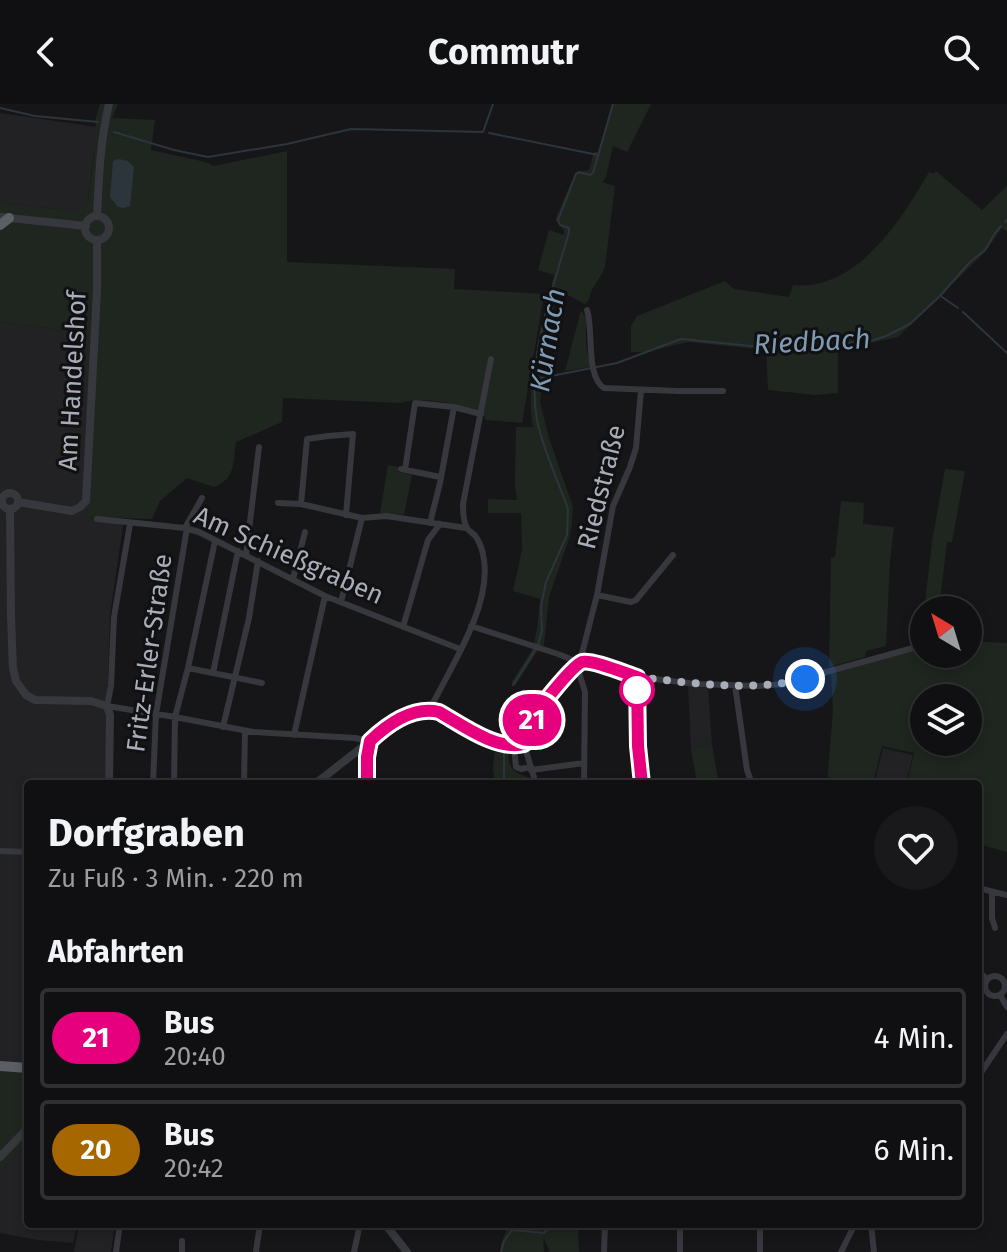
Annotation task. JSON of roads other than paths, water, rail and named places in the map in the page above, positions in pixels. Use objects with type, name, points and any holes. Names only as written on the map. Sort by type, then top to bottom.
[{"type":"street","points":[[97,216],[104,126],[109,104]]},
{"type":"street","points":[[97,216],[108,222],[109,230],[105,237],[97,240],[88,236],[86,226],[91,218],[97,216]]},
{"type":"street","points":[[3,220],[86,226]]},
{"type":"street","name":"Am Handelshof","points":[[18,502],[72,511],[86,501],[97,240]]},
{"type":"street","name":"Riedstraße","points":[[580,663],[597,595],[613,506],[636,448],[641,390],[604,388],[597,382],[587,310]]},
{"type":"street","points":[[466,528],[463,504],[491,359]]},
{"type":"street","points":[[641,390],[723,391]]},
{"type":"street","points":[[440,477],[403,469],[415,403],[454,407],[481,414]]},
{"type":"street","points":[[430,523],[454,407]]},
{"type":"street","points":[[301,504],[307,439],[353,434],[346,515]]},
{"type":"street","points":[[213,673],[242,553],[259,447]]},
{"type":"street","points":[[11,493],[18,502],[10,509],[3,507],[2,499],[11,493]]},
{"type":"street","points":[[186,528],[202,498]]},
{"type":"street","points":[[278,503],[301,504],[362,518],[386,516],[466,528],[476,536],[485,569],[483,594],[431,710]]},
{"type":"street","points":[[10,509],[13,668],[16,681],[26,695],[35,700],[91,701],[245,731],[370,741]]},
{"type":"street","points":[[341,602],[362,518]]},
{"type":"street","name":"Am Schießgraben","points":[[97,519],[199,532],[325,596],[460,649]]},
{"type":"street","points":[[109,780],[110,715],[107,706],[111,686],[114,617],[130,524]]},
{"type":"street","points":[[403,627],[428,540],[440,524]]},
{"type":"street","name":"Fritz-Erler-Straße","points":[[153,780],[156,714],[186,528]]},
{"type":"street","points":[[293,579],[305,532]]},
{"type":"street","points":[[174,780],[175,717],[215,541]]},
{"type":"street","points":[[597,595],[631,602],[636,600],[673,555]]},
{"type":"street","points":[[223,727],[249,618],[258,561]]},
{"type":"street","points":[[294,735],[325,596]]},
{"type":"street","points":[[471,626],[580,663],[608,667],[637,677],[697,684],[783,684],[910,649]]},
{"type":"street","points":[[580,663],[578,669],[585,707],[584,780]]},
{"type":"street","points":[[320,780],[400,719],[431,710],[485,738],[514,746],[524,744],[537,711],[580,663]]},
{"type":"street","points":[[188,668],[262,683]]},
{"type":"street","points":[[637,677],[642,780]]},
{"type":"street","points":[[735,685],[748,780]]},
{"type":"street","points":[[244,780],[245,731]]},
{"type":"street","points":[[367,780],[370,741]]},
{"type":"street","points":[[524,744],[534,780]]},
{"type":"street","points":[[514,746],[516,767],[521,769],[584,763]]},
{"type":"street","points":[[354,754],[367,757]]},
{"type":"street","points":[[0,851],[24,852]]},
{"type":"street","points":[[982,889],[1007,895]]},
{"type":"street","points":[[992,892],[995,928]]},
{"type":"street","points":[[982,975],[987,979]]},
{"type":"street","points":[[996,976],[1002,979],[1005,988],[1000,995],[992,996],[986,992],[987,979],[996,976]]},
{"type":"street","points":[[982,994],[986,992]]},
{"type":"street","points":[[1000,995],[1007,1007]]},
{"type":"street","points":[[982,1069],[1007,1034]]},
{"type":"street","points":[[0,1157],[24,1132]]},
{"type":"street","points":[[116,1252],[119,1228]]},
{"type":"street","points":[[256,1252],[259,1228]]},
{"type":"street","points":[[354,1252],[359,1228]]},
{"type":"street","points":[[388,1228],[407,1252]]},
{"type":"street","points":[[604,1252],[605,1228]]},
{"type":"street","points":[[680,1228],[680,1252]]},
{"type":"street","points":[[760,1228],[760,1252]]},
{"type":"street","points":[[841,1252],[853,1228]]},
{"type":"street","points":[[871,1228],[874,1252]]},
{"type":"street","points":[[182,1241],[182,1252]]},
{"type":"waterway","points":[[114,132],[208,157],[287,144],[351,129],[483,132],[493,104]]},
{"type":"waterway","name":"Kürnach","points":[[538,645],[546,582],[567,535],[568,509],[537,420],[535,373],[538,349],[569,232],[569,228],[560,225],[558,220],[576,174],[593,173],[613,104]]},
{"type":"waterway","points":[[0,108],[35,116],[98,122]]},
{"type":"waterway","points":[[489,133],[598,155]]},
{"type":"waterway","name":"Riedbach","points":[[536,379],[617,363],[681,339],[762,347],[868,342],[910,324],[985,250],[1001,226]]},
{"type":"waterway","points":[[942,297],[958,308]]},
{"type":"waterway","points":[[963,312],[1007,353]]},
{"type":"waterway","name":"Kürnach","points":[[513,685],[535,650]]},
{"type":"waterway","name":"Kürnach","points":[[504,748],[504,780]]},
{"type":"waterway","name":"Kürnach","points":[[527,1231],[530,1228]]},
{"type":"waterway","name":"Kürnach","points":[[501,1252],[512,1230],[544,1233],[548,1228]]}]
